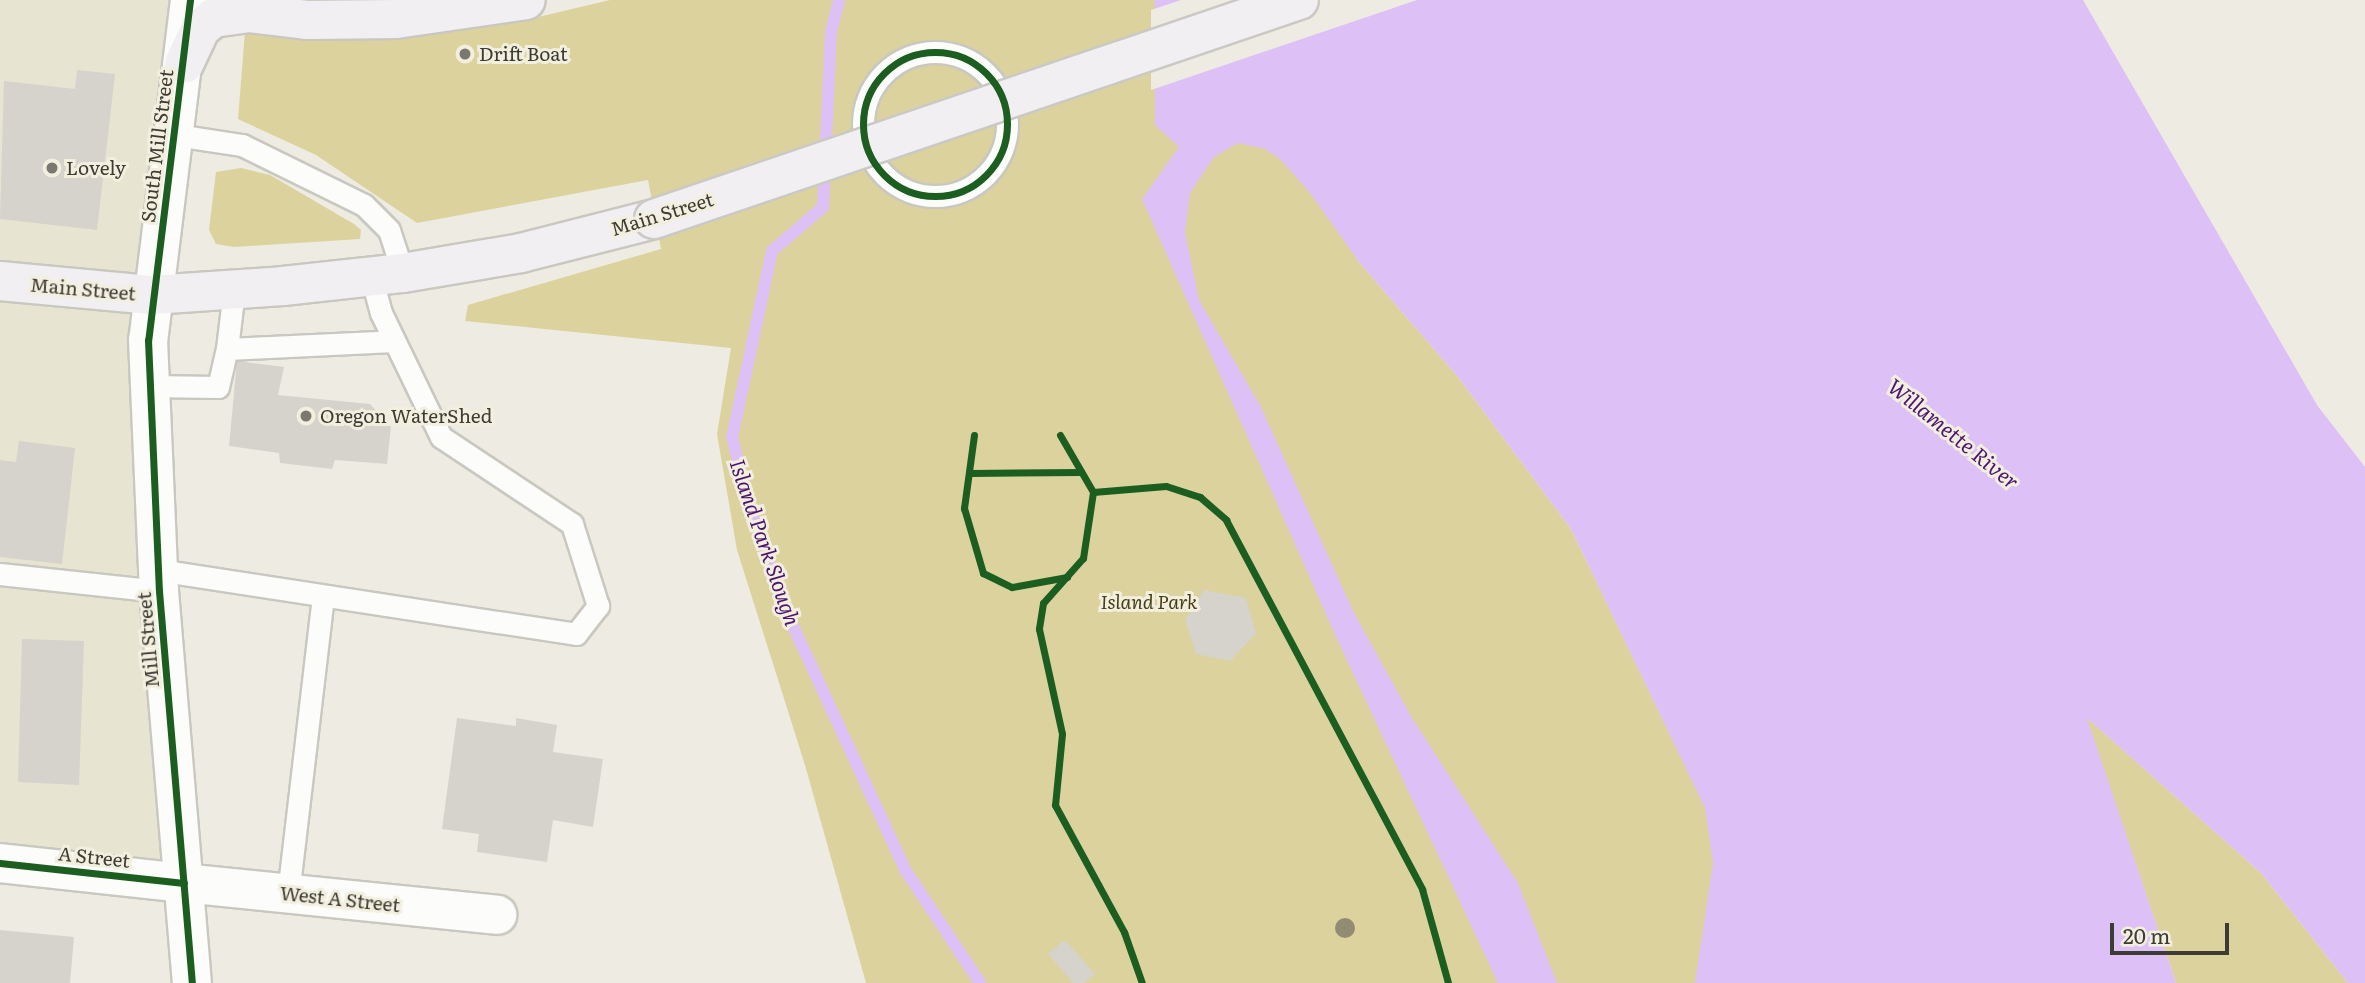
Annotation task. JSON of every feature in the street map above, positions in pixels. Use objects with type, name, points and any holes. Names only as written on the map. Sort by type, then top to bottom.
[{"type":"main road","points":[[184,64],[200,29],[213,18],[248,13],[307,20],[396,19],[526,0]]},
{"type":"main road","name":"Main Street","points":[[0,281],[152,295],[387,275],[521,253],[654,219],[1299,0]]},
{"type":"street","name":"South Mill Street","points":[[152,295],[176,135],[190,0]]},
{"type":"street","name":"Mill Street","points":[[152,295],[149,386],[159,580],[192,983]]},
{"type":"street","name":"A Street","points":[[0,863],[184,883]]},
{"type":"street","name":"West A Street","points":[[184,883],[497,915]]},
{"type":"lane","points":[[918,54],[958,56],[984,73],[1002,98],[1005,138],[999,157],[971,187],[931,196],[911,192],[885,176],[867,151],[864,110],[870,91],[899,62],[918,54]]},
{"type":"lane","points":[[0,573],[159,580],[323,597],[576,634],[598,606],[572,524],[441,437],[394,341],[387,275],[389,230],[364,205],[242,145],[176,135]]},
{"type":"lane","points":[[149,386],[218,387],[227,349],[234,290]]},
{"type":"lane","points":[[227,349],[394,341]]},
{"type":"lane","points":[[288,894],[323,597]]},
{"type":"shaded area","points":[[0,0],[190,0],[161,242],[184,883],[0,863]]},
{"type":"green space","name":"Island Park","points":[[610,0],[1182,0],[1359,262],[1458,377],[1571,529],[1705,807],[1742,983],[866,983],[805,765],[737,550],[717,434],[731,348],[465,321],[468,305],[661,249],[648,180],[417,223],[316,155],[238,119],[245,32],[513,23]]},
{"type":"green space","points":[[241,168],[270,175],[354,224],[361,230],[360,239],[234,247],[216,244],[209,230],[216,172]]},
{"type":"green space","points":[[2086,717],[2261,873],[2348,983],[2176,983]]},
{"type":"water","name":"Willamette River","points":[[1155,0],[2083,0],[2317,405],[2365,467],[2365,983],[2348,983],[2261,873],[2087,718],[2176,983],[1695,983],[1713,863],[1705,808],[1571,529],[1458,377],[1359,262],[1310,193],[1280,159],[1265,149],[1238,143],[1214,157],[1190,193],[1185,232],[1199,300],[1261,407],[1353,611],[1412,718],[1518,883],[1557,983],[1498,983],[1337,639],[1142,199],[1179,147],[1155,125]]},
{"type":"pier","points":[[1181,0],[1417,0],[1151,90],[1151,10]]},
{"type":"building","name":"Lovely","points":[[77,70],[115,74],[97,230],[0,219],[4,81],[75,89]]},
{"type":"building","name":"Oregon WaterShed","points":[[237,361],[284,367],[278,395],[370,404],[391,427],[387,464],[335,460],[332,469],[280,463],[279,453],[229,446]]},
{"type":"building","points":[[19,441],[75,448],[62,564],[0,557],[0,460],[16,462]]},
{"type":"building","points":[[1204,590],[1246,598],[1256,634],[1230,661],[1196,654],[1185,620]]},
{"type":"building","points":[[22,639],[84,641],[79,785],[18,782]]},
{"type":"building","points":[[457,718],[516,726],[516,718],[557,725],[553,752],[603,759],[593,827],[553,820],[547,862],[477,852],[479,834],[442,829]]},
{"type":"building","points":[[0,930],[74,937],[70,983],[0,983]]},
{"type":"building","points":[[1065,940],[1095,974],[1084,983],[1073,983],[1048,954]]},
{"type":"waterway","name":"Island Park Slough","points":[[839,0],[831,31],[823,207],[772,251],[732,437],[751,512],[794,628],[906,871],[980,983]]},
{"type":"cycle path","points":[[190,0],[148,340],[159,591],[192,983]]},
{"type":"cycle path","points":[[935,52],[962,58],[986,73],[1001,97],[1007,124],[1001,151],[986,175],[962,190],[935,196],[908,190],[884,175],[869,151],[863,124],[869,97],[884,73],[908,58],[935,52]]},
{"type":"cycle path","points":[[974,435],[964,508],[983,573],[1012,587],[1067,577]]},
{"type":"cycle path","points":[[1060,435],[1093,492],[1083,558],[1043,603],[1039,629],[1062,734],[1055,805],[1124,932],[1142,983]]},
{"type":"cycle path","points":[[970,473],[1081,472]]},
{"type":"cycle path","points":[[1093,492],[1166,486],[1200,497],[1226,520],[1422,889],[1448,983]]},
{"type":"cycle path","points":[[0,863],[184,883]]},
{"type":"place","name":"Drift Boat","points":[[465,54]]},
{"type":"place","name":"Lovely","points":[[52,168]]},
{"type":"place","name":"Oregon WaterShed","points":[[306,416]]}]
